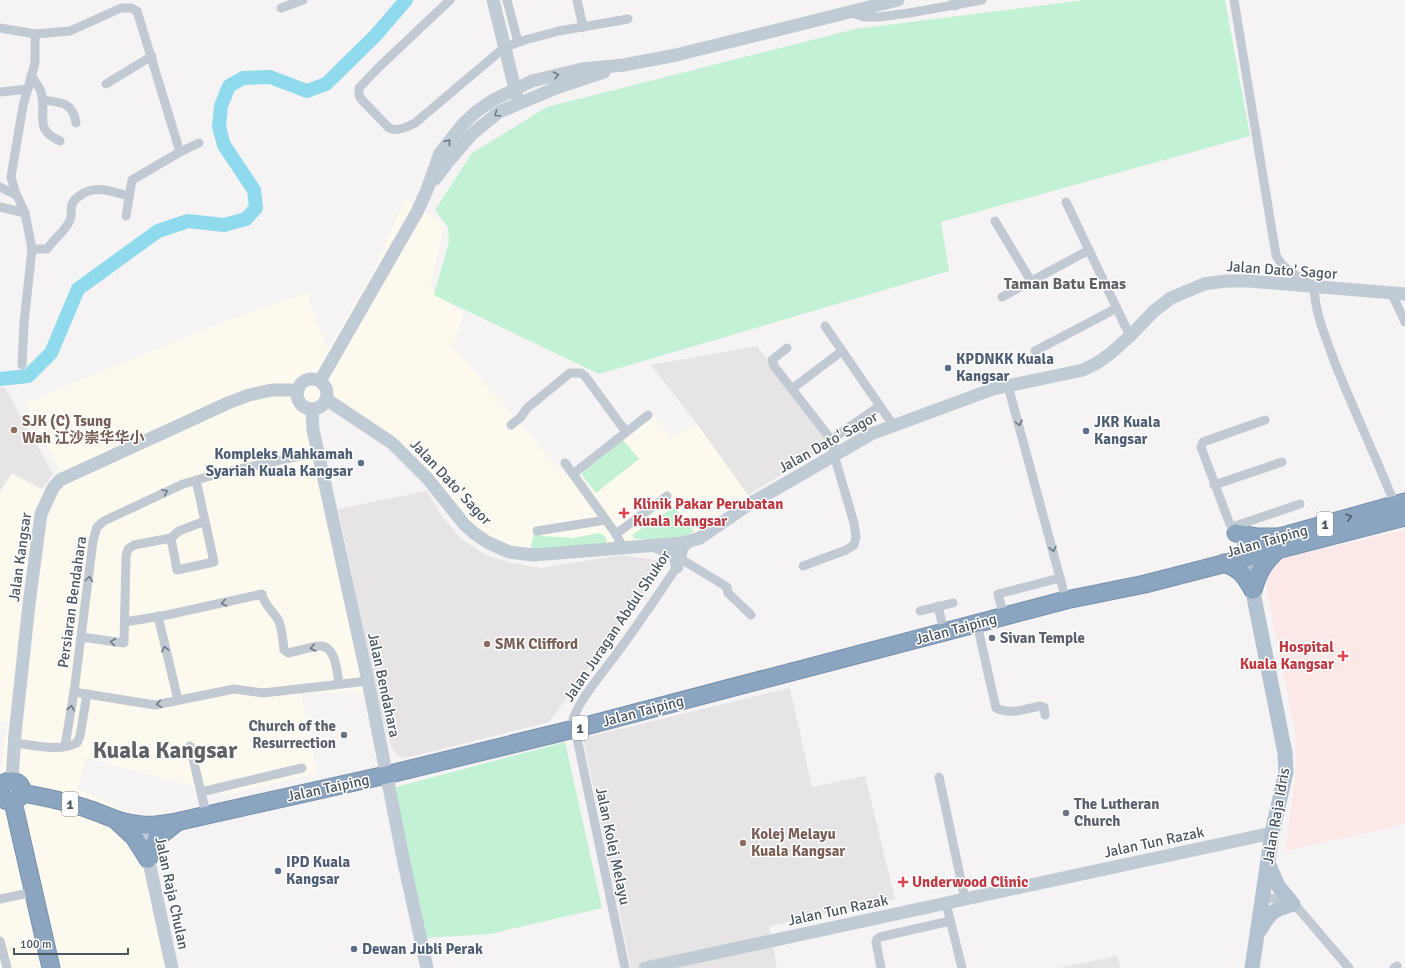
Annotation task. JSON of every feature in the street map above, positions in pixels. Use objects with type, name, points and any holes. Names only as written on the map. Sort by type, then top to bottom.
[{"type":"highway","name":"Jalan Taiping","points":[[1108,590],[1142,576],[1240,541],[1279,543],[1402,508]]},
{"type":"highway","points":[[1240,541],[1248,536],[1279,543],[1258,572],[1253,590]]},
{"type":"highway","name":"Jalan Taiping","points":[[176,822],[204,812],[386,775],[574,729],[1066,600],[1108,590],[1145,584],[1224,563],[1240,541]]},
{"type":"highway","points":[[1224,563],[1234,566],[1240,570],[1253,590]]},
{"type":"highway","points":[[6,792],[34,892],[51,968]]},
{"type":"highway","name":"1","points":[[6,792],[50,798],[91,810],[117,821],[141,825],[176,822]]},
{"type":"highway","points":[[117,821],[134,837],[148,858]]},
{"type":"highway","points":[[148,858],[157,838],[176,822]]},
{"type":"main road","points":[[493,0],[518,103]]},
{"type":"main road","points":[[320,381],[417,212],[427,190],[440,153],[463,124],[477,111],[493,100],[532,81],[582,69],[624,65],[676,55],[898,0]]},
{"type":"main road","points":[[427,190],[447,163],[472,134],[499,112],[556,88],[624,65]]},
{"type":"main road","name":"Jalan Dato' Sagor","points":[[326,399],[392,443],[428,479],[464,524],[487,542],[509,552],[533,555],[653,546],[684,551],[748,505],[871,434],[993,389],[1083,370],[1097,363],[1111,354],[1154,310],[1171,298],[1204,284],[1226,281],[1249,281],[1399,294]]},
{"type":"main road","points":[[311,379],[320,381],[326,389],[326,399],[321,406],[312,409],[307,408],[300,403],[298,399],[298,390],[307,380],[311,379]]},
{"type":"main road","name":"Jalan Kangsar","points":[[6,792],[15,743],[29,604],[41,514],[53,488],[60,480],[228,403],[249,395],[272,390],[298,390]]},
{"type":"main road","name":"Jalan Bendahara","points":[[312,409],[318,452],[368,681],[386,775],[427,968]]},
{"type":"main road","name":"Jalan Raja Idris","points":[[1240,541],[1253,590],[1285,753],[1286,772],[1272,833],[1252,968]]},
{"type":"main road","points":[[653,546],[675,555],[677,560],[684,551]]},
{"type":"main road","name":"Jalan Raja Chulan","points":[[141,825],[172,968]]},
{"type":"main road","name":"Jalan Tun Razak","points":[[645,968],[1272,833]]},
{"type":"main road","points":[[1258,933],[1268,915],[1279,908],[1293,904],[1278,886],[1268,862]]},
{"type":"street","points":[[281,8],[303,0]]},
{"type":"street","points":[[450,0],[359,88],[361,99],[389,128],[395,130],[415,123],[505,47],[559,31],[628,19]]},
{"type":"street","points":[[507,0],[518,42]]},
{"type":"street","points":[[576,0],[583,27]]},
{"type":"street","points":[[850,12],[864,17],[872,17],[909,13],[958,2],[982,0]]},
{"type":"street","points":[[1234,0],[1276,255],[1279,263],[1314,287],[1315,302],[1321,327],[1345,387],[1402,508]]},
{"type":"street","points":[[0,28],[35,34],[70,31],[121,8],[132,8],[137,11],[152,56],[180,152]]},
{"type":"street","points":[[22,365],[24,323],[32,249],[25,213],[16,195],[11,177],[23,106],[35,64],[35,34]]},
{"type":"street","points":[[106,84],[152,56]]},
{"type":"street","points":[[31,76],[40,89],[44,130],[52,137],[60,141]]},
{"type":"street","points":[[0,92],[28,89]]},
{"type":"street","points":[[42,100],[60,102],[72,110],[75,114],[76,123]]},
{"type":"street","points":[[126,216],[133,179],[199,143]]},
{"type":"street","points":[[0,187],[16,195]]},
{"type":"street","points":[[32,249],[47,248],[70,222],[72,216],[72,205],[75,199],[84,192],[95,189],[129,196]]},
{"type":"street","points":[[1066,202],[1130,336]]},
{"type":"street","points":[[0,207],[25,213]]},
{"type":"street","points":[[995,221],[1031,281]]},
{"type":"street","points":[[1002,297],[1089,250]]},
{"type":"street","points":[[1399,294],[1405,322]]},
{"type":"street","points":[[1035,351],[1117,308]]},
{"type":"street","points":[[825,326],[893,425]]},
{"type":"street","points":[[787,348],[772,360],[774,366],[833,442],[834,455],[854,523],[856,537],[854,545],[846,550],[803,566]]},
{"type":"street","points":[[792,388],[842,351]]},
{"type":"street","points":[[512,425],[521,418],[527,408],[550,388],[575,372],[581,373],[585,376],[626,432]]},
{"type":"street","points":[[1008,386],[1066,600]]},
{"type":"street","points":[[833,442],[839,434],[880,406]]},
{"type":"street","points":[[574,474],[648,415]]},
{"type":"street","points":[[1264,420],[1202,442],[1202,453],[1214,485],[1240,541],[1300,504]]},
{"type":"street","name":"Persiaran Bendahara","points":[[65,746],[97,527],[104,521],[183,484],[223,473],[318,452]]},
{"type":"street","points":[[1214,485],[1282,462]]},
{"type":"street","points":[[565,463],[616,534],[623,548]]},
{"type":"street","points":[[171,538],[177,570],[214,562],[196,480]]},
{"type":"street","points":[[616,534],[667,496]]},
{"type":"street","points":[[537,531],[606,520]]},
{"type":"street","points":[[81,637],[124,643],[126,556],[128,549],[134,546],[171,538],[179,531],[205,521]]},
{"type":"street","points":[[684,551],[727,587],[728,593],[751,615]]},
{"type":"street","name":"Jalan Juragan Abdul Shukor","points":[[574,729],[573,719],[580,703],[637,627],[684,551]]},
{"type":"street","points":[[1004,616],[998,594],[1060,578]]},
{"type":"street","points":[[125,622],[262,594],[264,602],[269,610],[278,619],[284,650],[288,653],[320,646],[327,648],[331,652],[339,684]]},
{"type":"street","points":[[920,611],[952,603]]},
{"type":"street","points":[[938,606],[944,632]]},
{"type":"street","points":[[158,616],[178,700]]},
{"type":"street","points":[[977,624],[996,708],[1002,712],[1040,706],[1044,707],[1045,715]]},
{"type":"street","points":[[74,692],[155,705],[234,689],[263,693],[368,681]]},
{"type":"street","points":[[15,743],[48,747],[72,746],[77,743],[80,736],[87,694]]},
{"type":"street","name":"Jalan Kolej Melayu","points":[[574,729],[625,968]]},
{"type":"street","points":[[190,746],[201,792],[204,812]]},
{"type":"street","points":[[201,792],[302,768]]},
{"type":"street","points":[[940,777],[965,899]]},
{"type":"street","points":[[0,899],[34,892]]},
{"type":"street","points":[[1263,897],[1288,901],[1297,907],[1349,968]]},
{"type":"street","points":[[946,903],[962,968]]},
{"type":"street","points":[[881,968],[876,942],[877,939],[880,937],[950,921]]},
{"type":"street","points":[[0,941],[7,968]]},
{"type":"shaded area","points":[[405,199],[444,225],[430,288],[463,314],[453,347],[566,476],[649,408],[671,439],[697,424],[748,495],[690,536],[534,552],[497,542],[480,532],[384,431],[331,398],[317,418],[373,692],[301,693],[317,773],[227,795],[86,758],[78,789],[140,818],[167,968],[0,968],[0,779],[7,722],[0,721],[0,495],[12,475],[45,492],[61,473],[25,403],[218,324],[306,293],[328,350],[378,262]]},
{"type":"shaded area","points":[[757,346],[830,445],[748,495],[697,424],[651,365]]},
{"type":"shaded area","name":"SJK (C) Tsung Wah 江沙崇华华小","points":[[0,387],[5,388],[53,474],[42,489],[12,473],[0,490]]},
{"type":"shaded area","name":"SMK Clifford","points":[[427,491],[441,515],[462,540],[488,556],[512,563],[541,568],[622,555],[668,562],[549,722],[405,758],[396,755],[391,746],[383,721],[338,509]]},
{"type":"shaded area","name":"Hospital Kuala Kangsar","points":[[1405,530],[1405,824],[1285,851],[1295,780],[1296,734],[1265,579],[1280,559]]},
{"type":"shaded area","name":"Kolej Melayu Kuala Kangsar","points":[[790,688],[812,787],[865,776],[895,899],[769,926],[777,968],[631,968],[583,738]]},
{"type":"shaded area","points":[[1117,956],[1121,968],[1058,968]]},
{"type":"green space","points":[[1085,0],[1225,0],[1250,136],[941,222],[949,271],[599,374],[434,295],[449,242],[448,227],[435,210],[472,153],[547,107],[855,29]]},
{"type":"green space","points":[[623,440],[639,459],[596,493],[581,474]]},
{"type":"green space","points":[[674,507],[694,531],[689,535],[666,539],[635,539],[632,535]]},
{"type":"green space","points":[[535,531],[542,536],[573,538],[599,533],[605,536],[607,540],[605,543],[532,549],[531,545]]},
{"type":"green space","points":[[565,742],[602,908],[490,934],[426,938],[399,822],[396,787]]},
{"type":"waterway","points":[[0,379],[28,376],[51,353],[78,289],[158,231],[188,221],[224,225],[246,219],[256,208],[254,190],[224,145],[219,127],[221,106],[229,86],[243,78],[270,77],[307,91],[326,84],[375,36],[406,0]]},
{"type":"place","name":"KPDNKK Kuala Kangsar","points":[[948,368]]},
{"type":"place","name":"SJK (C) Tsung Wah 江沙崇华华小","points":[[14,430]]},
{"type":"place","name":"JKR Kuala Kangsar","points":[[1086,431]]},
{"type":"place","name":"Kompleks Mahkamah Syariah Kuala Kangsar","points":[[361,463]]},
{"type":"place","name":"Klinik Pakar Perubatan Kuala Kangsar","points":[[624,513]]},
{"type":"place","name":"Sivan Temple","points":[[992,638]]},
{"type":"place","name":"SMK Clifford","points":[[487,644]]},
{"type":"place","name":"Hospital Kuala Kangsar","points":[[1343,656]]},
{"type":"place","name":"Church of the Resurrection","points":[[344,735]]},
{"type":"place","name":"The Lutheran Church","points":[[1066,813]]},
{"type":"place","name":"Kolej Melayu Kuala Kangsar","points":[[743,843]]},
{"type":"place","name":"IPD Kuala Kangsar","points":[[278,871]]},
{"type":"place","name":"Underwood Clinic","points":[[903,882]]},
{"type":"place","name":"Dewan Jubli Perak","points":[[354,949]]},
{"type":"district","name":"Taman Batu Emas","points":[[1065,283]]},
{"type":"district","name":"Kuala Kangsar","points":[[165,750]]}]
